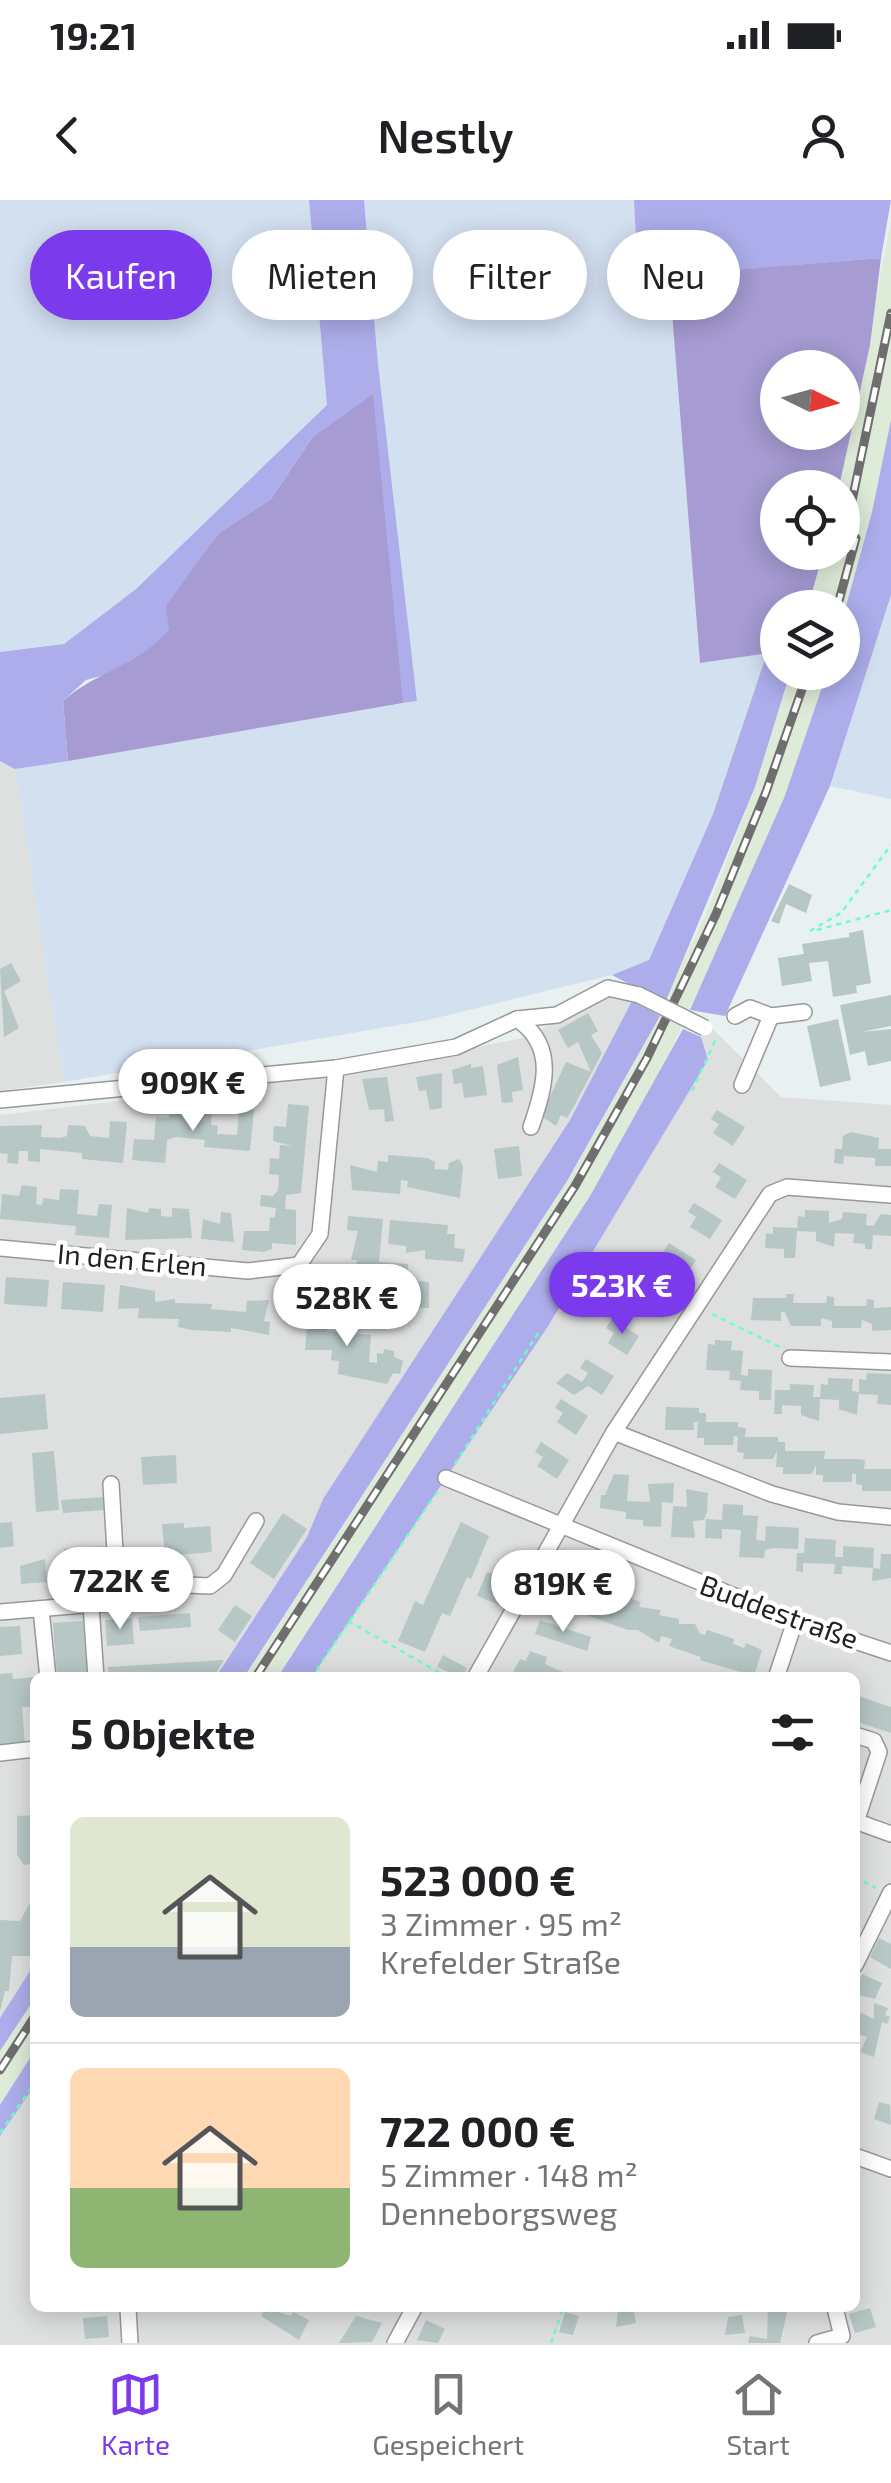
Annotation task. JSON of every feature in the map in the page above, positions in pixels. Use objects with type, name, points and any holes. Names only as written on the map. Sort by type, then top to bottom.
[{"type":"street","points":[[0,1100],[336,1068],[456,1047],[517,1019],[557,1014],[608,988],[639,995],[711,1032]]},
{"type":"street","points":[[735,1016],[750,1008],[771,1016],[804,1012]]},
{"type":"street","points":[[742,1085],[771,1016]]},
{"type":"street","points":[[517,1019],[538,1036],[544,1050],[540,1099],[530,1126]]},
{"type":"street","name":"In den Erlen","points":[[0,1248],[248,1271],[299,1265],[320,1234],[336,1068]]},
{"type":"street","points":[[478,1672],[614,1432],[770,1194],[788,1187],[891,1195]]},
{"type":"street","points":[[790,1358],[891,1362]]},
{"type":"street","points":[[614,1432],[772,1494],[838,1512],[891,1518]]},
{"type":"street","name":"Buddestraße","points":[[446,1478],[795,1621],[891,1653]]},
{"type":"street","points":[[111,1484],[118,1602]]},
{"type":"street","points":[[0,1612],[132,1601],[164,1584],[210,1586],[224,1575],[256,1520]]},
{"type":"street","points":[[91,1604],[96,1672]]},
{"type":"street","points":[[41,1608],[47,1672]]},
{"type":"street","points":[[778,1672],[795,1621]]},
{"type":"street","points":[[860,1737],[874,1741],[879,1752],[860,1807]]},
{"type":"street","points":[[0,1752],[30,1750]]},
{"type":"street","points":[[860,1824],[891,1834]]},
{"type":"street","points":[[860,1954],[890,1894]]},
{"type":"street","points":[[860,2158],[891,2169]]},
{"type":"street","points":[[128,2312],[130,2343]]},
{"type":"street","points":[[396,2343],[412,2312]]},
{"type":"street","points":[[817,2343],[842,2336],[836,2312]]},
{"type":"path","points":[[891,845],[841,913],[810,931],[891,910]]},
{"type":"path","points":[[692,1091],[711,1032]]},
{"type":"path","points":[[697,1306],[754,1336],[773,1340],[790,1358]]},
{"type":"path","points":[[315,1672],[540,1330]]},
{"type":"path","points":[[347,1620],[438,1672]]},
{"type":"path","points":[[860,1879],[890,1894]]},
{"type":"path","points":[[0,2133],[30,2089]]},
{"type":"path","points":[[550,2343],[562,2312]]},
{"type":"shaded area","points":[[0,200],[309,200],[312,230],[232,230],[232,320],[320,320],[327,405],[136,589],[64,644],[0,652]]},
{"type":"shaded area","points":[[309,200],[364,200],[367,230],[312,230]]},
{"type":"shaded area","points":[[364,200],[634,200],[636,230],[607,230],[607,320],[673,320],[700,663],[760,654],[760,674],[713,814],[649,960],[612,975],[428,1020],[64,1082],[15,769],[417,701],[374,320],[413,320],[413,230],[367,230]]},
{"type":"shaded area","points":[[634,200],[891,200],[881,258],[740,270],[740,230],[636,230]]},
{"type":"shaded area","points":[[891,221],[891,420],[860,555],[860,470],[842,470],[846,450],[860,450],[860,380]]},
{"type":"shaded area","points":[[881,258],[860,391],[860,350],[760,350],[760,450],[847,450],[843,470],[760,470],[760,570],[818,570],[813,590],[760,590],[760,654],[700,663],[673,320],[740,320],[740,269]]},
{"type":"shaded area","points":[[320,320],[374,320],[417,701],[403,703],[312,438],[271,499],[219,533],[169,629],[154,649],[113,673],[86,680],[63,701],[68,761],[15,769],[0,761],[0,652],[64,644],[136,589],[327,405]]},
{"type":"shaded area","points":[[373,394],[403,703],[68,761],[63,701],[157,641],[169,629],[166,606],[219,533],[271,499],[312,438]]},
{"type":"shaded area","points":[[891,420],[891,595],[830,786],[725,1016],[690,1010],[784,798],[821,690],[860,690],[860,590],[850,590],[856,570],[860,570]]},
{"type":"shaded area","points":[[818,570],[856,570],[850,590],[813,590]]},
{"type":"shaded area","points":[[891,595],[891,799],[830,786]]},
{"type":"shaded area","points":[[760,674],[760,690],[785,690],[755,787],[665,1003],[612,975],[649,960],[713,814]]},
{"type":"shaded area","points":[[785,690],[821,690],[784,798],[733,920],[662,1068],[590,1196],[280,1672],[248,1672],[567,1181],[639,1055],[707,911],[755,787]]},
{"type":"shaded area","points":[[0,761],[15,769],[64,1082],[0,1091]]},
{"type":"shaded area","points":[[603,996],[632,1001],[570,1120],[323,1499],[307,1537],[218,1672],[30,1672],[30,1971],[0,2018],[0,1115],[348,1074],[527,1037]]},
{"type":"shaded area","points":[[632,1001],[660,1016],[567,1181],[247,1672],[219,1672],[307,1537],[323,1499],[570,1120]]},
{"type":"shaded area","points":[[709,1025],[781,1097],[891,1105],[891,2343],[0,2343],[0,2136],[30,2092],[30,2312],[860,2312],[860,1672],[315,1672],[547,1328],[708,1060],[701,1037]]},
{"type":"shaded area","points":[[683,1029],[701,1037],[708,1060],[547,1328],[315,1672],[281,1672],[590,1196]]},
{"type":"shaded area","points":[[30,1971],[30,2006],[0,2051],[0,2018]]},
{"type":"shaded area","points":[[30,2006],[30,2058],[0,2105],[0,2051]]},
{"type":"shaded area","points":[[30,2058],[30,2092],[0,2136],[0,2105]]},
{"type":"building","points":[[789,884],[812,895],[806,913],[786,904],[779,924],[771,921]]},
{"type":"building","points":[[863,930],[871,983],[856,986],[857,993],[833,997],[828,961],[809,963],[812,981],[782,986],[778,958],[804,954],[802,944],[849,937],[849,933]]},
{"type":"building","points":[[11,963],[21,981],[4,991],[19,1028],[4,1037],[0,969]]},
{"type":"building","points":[[891,995],[891,1026],[861,1032],[891,1029],[891,1061],[868,1066],[865,1051],[850,1055],[840,1005]]},
{"type":"building","points":[[588,1013],[598,1031],[591,1035],[602,1053],[567,1118],[561,1115],[556,1126],[541,1116],[566,1062],[591,1072],[578,1042],[568,1048],[558,1030]]},
{"type":"building","points":[[838,1019],[851,1080],[820,1087],[807,1026]]},
{"type":"building","points":[[518,1057],[523,1090],[512,1092],[513,1102],[502,1103],[497,1065]]},
{"type":"building","points":[[471,1064],[471,1068],[483,1066],[487,1095],[464,1098],[462,1083],[454,1084],[452,1070]]},
{"type":"building","points":[[442,1073],[442,1108],[430,1110],[426,1090],[419,1091],[416,1077]]},
{"type":"building","points":[[387,1077],[394,1121],[385,1122],[384,1109],[369,1110],[362,1079]]},
{"type":"building","points":[[288,1104],[309,1106],[301,1193],[286,1195],[285,1209],[296,1210],[296,1245],[272,1243],[272,1249],[264,1252],[242,1250],[244,1231],[269,1231],[270,1217],[275,1218],[276,1208],[260,1206],[261,1195],[273,1196],[278,1190],[279,1175],[269,1174],[270,1158],[279,1159],[280,1145],[292,1146],[273,1141],[274,1126],[286,1127]]},
{"type":"building","points":[[188,1108],[212,1110],[211,1125],[218,1126],[217,1134],[237,1135],[239,1108],[254,1110],[250,1151],[204,1147],[205,1140],[176,1137],[167,1140],[165,1163],[132,1160],[134,1139],[154,1140],[156,1117],[169,1118],[170,1110],[188,1112]]},
{"type":"building","points":[[717,1110],[745,1127],[733,1146],[713,1133],[719,1124],[711,1119]]},
{"type":"building","points":[[110,1121],[127,1122],[123,1163],[82,1159],[82,1153],[40,1149],[40,1162],[28,1161],[28,1151],[19,1151],[18,1164],[7,1163],[8,1154],[0,1153],[0,1126],[42,1125],[41,1137],[60,1138],[67,1136],[68,1125],[85,1126],[90,1136],[109,1138]]},
{"type":"building","points":[[851,1132],[879,1138],[878,1149],[891,1149],[891,1166],[875,1166],[875,1158],[844,1156],[843,1164],[834,1163],[835,1149],[842,1149],[843,1136]]},
{"type":"building","points":[[519,1146],[522,1176],[498,1179],[494,1149]]},
{"type":"building","points":[[388,1155],[427,1158],[435,1162],[434,1169],[448,1170],[449,1163],[459,1159],[463,1166],[460,1198],[407,1187],[408,1181],[401,1180],[400,1194],[352,1190],[350,1165],[377,1172],[378,1161],[388,1162]]},
{"type":"building","points":[[719,1163],[747,1180],[735,1199],[715,1187],[721,1177],[713,1172]]},
{"type":"building","points":[[22,1185],[37,1187],[36,1204],[42,1205],[43,1198],[59,1200],[60,1189],[79,1190],[77,1214],[97,1216],[99,1204],[112,1205],[109,1238],[75,1235],[76,1226],[0,1219],[2,1194],[19,1196]]},
{"type":"building","points":[[694,1203],[722,1220],[710,1239],[690,1227],[696,1217],[688,1212]]},
{"type":"building","points":[[127,1208],[148,1213],[149,1208],[161,1209],[161,1216],[172,1217],[172,1208],[189,1209],[192,1238],[125,1240]]},
{"type":"building","points":[[805,1210],[829,1211],[829,1223],[842,1219],[843,1212],[867,1214],[866,1225],[873,1226],[881,1214],[891,1215],[891,1236],[873,1235],[872,1249],[865,1249],[865,1244],[853,1243],[854,1234],[835,1233],[834,1247],[816,1241],[816,1232],[797,1231],[795,1258],[784,1258],[784,1249],[765,1248],[766,1233],[773,1234],[773,1227],[797,1228],[798,1216],[805,1217]]},
{"type":"building","points":[[221,1212],[231,1213],[234,1242],[201,1239],[203,1219],[220,1224]]},
{"type":"building","points":[[348,1216],[383,1219],[379,1262],[408,1264],[407,1280],[429,1282],[429,1308],[366,1306],[367,1296],[360,1295],[359,1303],[344,1302],[343,1294],[330,1292],[332,1271],[355,1274],[357,1260],[351,1260],[358,1231],[347,1230]]},
{"type":"building","points":[[390,1220],[448,1225],[447,1234],[455,1234],[454,1248],[465,1249],[463,1262],[425,1259],[425,1250],[406,1253],[406,1246],[388,1244]]},
{"type":"building","points":[[669,1243],[696,1260],[684,1279],[664,1267],[670,1257],[663,1252]]},
{"type":"building","points":[[6,1277],[49,1280],[47,1307],[4,1304]]},
{"type":"building","points":[[637,1279],[665,1296],[653,1315],[633,1303],[639,1293],[631,1288]]},
{"type":"building","points":[[63,1282],[105,1285],[103,1312],[61,1309]]},
{"type":"building","points":[[120,1285],[155,1291],[155,1302],[175,1299],[175,1303],[212,1304],[211,1309],[246,1312],[247,1301],[269,1300],[264,1321],[270,1322],[269,1335],[231,1328],[231,1332],[192,1330],[178,1327],[179,1319],[138,1318],[139,1308],[118,1309]]},
{"type":"building","points":[[786,1294],[794,1294],[793,1303],[826,1303],[827,1296],[834,1297],[834,1306],[866,1306],[867,1299],[874,1300],[874,1308],[891,1307],[891,1330],[872,1331],[872,1324],[862,1320],[861,1328],[832,1328],[832,1321],[821,1318],[821,1326],[791,1326],[785,1312],[781,1312],[781,1321],[751,1320],[753,1298],[786,1298]]},
{"type":"building","points":[[296,1305],[313,1306],[312,1315],[321,1316],[320,1325],[327,1325],[327,1331],[371,1335],[369,1362],[377,1363],[377,1353],[383,1354],[384,1349],[394,1351],[394,1357],[403,1361],[400,1374],[393,1373],[387,1384],[338,1374],[339,1361],[331,1360],[332,1350],[305,1350],[307,1327],[294,1326]]},
{"type":"building","points":[[612,1319],[639,1336],[627,1355],[608,1343],[614,1333],[606,1328]]},
{"type":"building","points":[[715,1340],[732,1341],[731,1350],[743,1351],[741,1375],[748,1376],[748,1369],[772,1370],[771,1400],[759,1400],[759,1391],[740,1390],[741,1381],[729,1380],[730,1371],[706,1370],[708,1344],[715,1345]]},
{"type":"building","points":[[586,1359],[614,1376],[602,1395],[588,1386],[574,1395],[556,1383],[567,1373],[582,1382],[588,1373],[580,1368]]},
{"type":"building","points":[[867,1373],[891,1374],[891,1405],[877,1404],[878,1395],[859,1394],[859,1379],[866,1380]]},
{"type":"building","points":[[828,1378],[853,1379],[852,1391],[859,1392],[857,1415],[839,1409],[839,1400],[820,1399],[819,1421],[801,1415],[801,1406],[782,1405],[782,1414],[774,1414],[775,1390],[790,1390],[790,1384],[814,1385],[813,1397],[820,1397],[821,1384],[828,1385]]},
{"type":"building","points":[[45,1394],[48,1429],[0,1434],[0,1398]]},
{"type":"building","points":[[561,1399],[588,1416],[576,1435],[557,1422],[563,1413],[555,1408]]},
{"type":"building","points":[[666,1407],[699,1408],[699,1413],[706,1413],[706,1422],[738,1422],[738,1427],[746,1428],[745,1437],[778,1437],[778,1442],[785,1442],[785,1451],[825,1451],[824,1459],[865,1460],[864,1469],[891,1469],[891,1491],[862,1491],[862,1485],[856,1484],[856,1474],[852,1473],[852,1482],[823,1482],[823,1475],[816,1475],[816,1465],[812,1474],[783,1474],[783,1467],[776,1467],[777,1451],[773,1459],[743,1459],[744,1453],[737,1452],[738,1437],[734,1436],[733,1445],[704,1445],[704,1438],[697,1438],[698,1422],[694,1422],[694,1430],[665,1430]]},
{"type":"building","points":[[541,1442],[569,1460],[557,1479],[537,1466],[543,1457],[535,1452]]},
{"type":"building","points":[[54,1451],[59,1510],[36,1512],[32,1453]]},
{"type":"building","points":[[176,1455],[177,1483],[143,1485],[141,1457]]},
{"type":"building","points":[[614,1474],[629,1475],[627,1501],[650,1502],[648,1484],[674,1483],[673,1503],[662,1502],[661,1527],[643,1526],[643,1520],[626,1519],[626,1512],[600,1508],[601,1495],[605,1495]]},
{"type":"building","points":[[686,1489],[708,1493],[707,1512],[704,1520],[693,1521],[695,1538],[671,1537],[673,1506],[687,1507]]},
{"type":"building","points":[[103,1497],[104,1510],[63,1513],[61,1500]]},
{"type":"building","points":[[723,1504],[743,1505],[743,1515],[758,1516],[756,1540],[765,1541],[766,1526],[799,1528],[798,1549],[765,1550],[764,1558],[739,1557],[741,1530],[722,1529],[722,1539],[705,1538],[706,1519],[722,1520]]},
{"type":"building","points":[[283,1513],[307,1529],[274,1579],[250,1563]]},
{"type":"building","points":[[12,1522],[14,1546],[0,1548],[0,1523]]},
{"type":"building","points":[[461,1522],[489,1536],[471,1579],[467,1577],[450,1616],[442,1613],[425,1652],[398,1641],[415,1601],[423,1605]]},
{"type":"building","points":[[184,1523],[184,1528],[210,1526],[212,1552],[165,1556],[162,1524]]},
{"type":"building","points":[[805,1538],[836,1540],[835,1557],[843,1557],[843,1546],[874,1548],[873,1568],[842,1566],[842,1574],[834,1574],[835,1564],[803,1563],[803,1572],[796,1571],[797,1553],[804,1553]]},
{"type":"building","points":[[105,1546],[108,1577],[67,1580],[64,1549]]},
{"type":"building","points":[[881,1554],[891,1554],[891,1578],[872,1581],[873,1568],[880,1569]]},
{"type":"building","points":[[45,1559],[47,1582],[21,1584],[20,1566]]},
{"type":"building","points":[[487,1572],[512,1582],[502,1606],[477,1596]]},
{"type":"building","points":[[572,1572],[588,1577],[588,1585],[601,1586],[606,1596],[612,1592],[641,1602],[639,1607],[661,1610],[659,1615],[679,1619],[679,1624],[695,1624],[700,1634],[705,1635],[707,1630],[734,1639],[733,1644],[744,1648],[746,1643],[762,1650],[755,1672],[740,1672],[700,1660],[701,1657],[669,1646],[672,1639],[661,1636],[659,1643],[638,1630],[628,1630],[556,1604],[560,1582],[566,1584]]},
{"type":"building","points":[[235,1605],[252,1616],[235,1642],[218,1630]]},
{"type":"building","points":[[190,1613],[191,1627],[140,1631],[138,1617]]},
{"type":"building","points":[[132,1618],[134,1644],[107,1646],[105,1620]]},
{"type":"building","points":[[540,1620],[591,1637],[587,1651],[535,1634]]},
{"type":"building","points":[[83,1621],[87,1672],[57,1672],[53,1623]]},
{"type":"building","points":[[20,1626],[22,1654],[0,1656],[0,1627]]},
{"type":"building","points":[[530,1651],[547,1657],[545,1664],[563,1672],[513,1672],[520,1659],[526,1661]]},
{"type":"building","points":[[443,1655],[467,1668],[465,1672],[448,1672],[437,1667]]},
{"type":"building","points":[[224,1660],[217,1672],[108,1672],[108,1667]]},
{"type":"building","points":[[12,1673],[13,1679],[30,1677],[30,1707],[22,1707],[25,1746],[0,1747],[0,1674]]},
{"type":"building","points":[[860,1697],[891,1707],[891,1733],[860,1723]]},
{"type":"building","points":[[30,1815],[30,1864],[24,1865],[17,1855],[17,1816]]},
{"type":"building","points":[[30,1903],[30,1956],[12,1956],[9,1991],[5,1991],[0,2011],[0,1920],[20,1921]]},
{"type":"building","points":[[879,1938],[891,1944],[891,1969],[870,1957]]},
{"type":"building","points":[[862,1974],[882,1983],[875,1999],[860,1995]]},
{"type":"building","points":[[874,2003],[888,2008],[885,2015],[890,2017],[887,2024],[882,2022],[874,2057],[860,2052],[867,2037],[860,2035],[860,2012],[874,2019]]},
{"type":"building","points":[[879,2102],[890,2105],[891,2125],[874,2119]]},
{"type":"building","points":[[870,2308],[876,2327],[855,2333],[849,2314]]},
{"type":"building","points":[[263,2312],[278,2312],[291,2316],[293,2312],[309,2320],[299,2340],[261,2316]]},
{"type":"building","points":[[565,2312],[579,2316],[573,2335],[559,2332]]},
{"type":"building","points":[[618,2312],[634,2312],[636,2323],[616,2327]]},
{"type":"building","points":[[768,2312],[787,2312],[780,2343],[748,2343],[750,2336],[767,2339]]},
{"type":"building","points":[[742,2315],[745,2333],[725,2335],[728,2317]]},
{"type":"building","points":[[107,2316],[109,2337],[85,2339],[83,2318]]},
{"type":"building","points":[[356,2316],[382,2323],[372,2342],[339,2343]]},
{"type":"building","points":[[426,2320],[445,2329],[438,2343],[417,2340]]},
{"type":"railway","points":[[858,470],[891,313]]},
{"type":"railway","points":[[842,590],[847,570]]},
{"type":"railway","points":[[259,1672],[575,1186],[647,1058],[716,914],[766,792],[802,690]]},
{"type":"railway","points":[[0,2070],[30,2024]]}]
